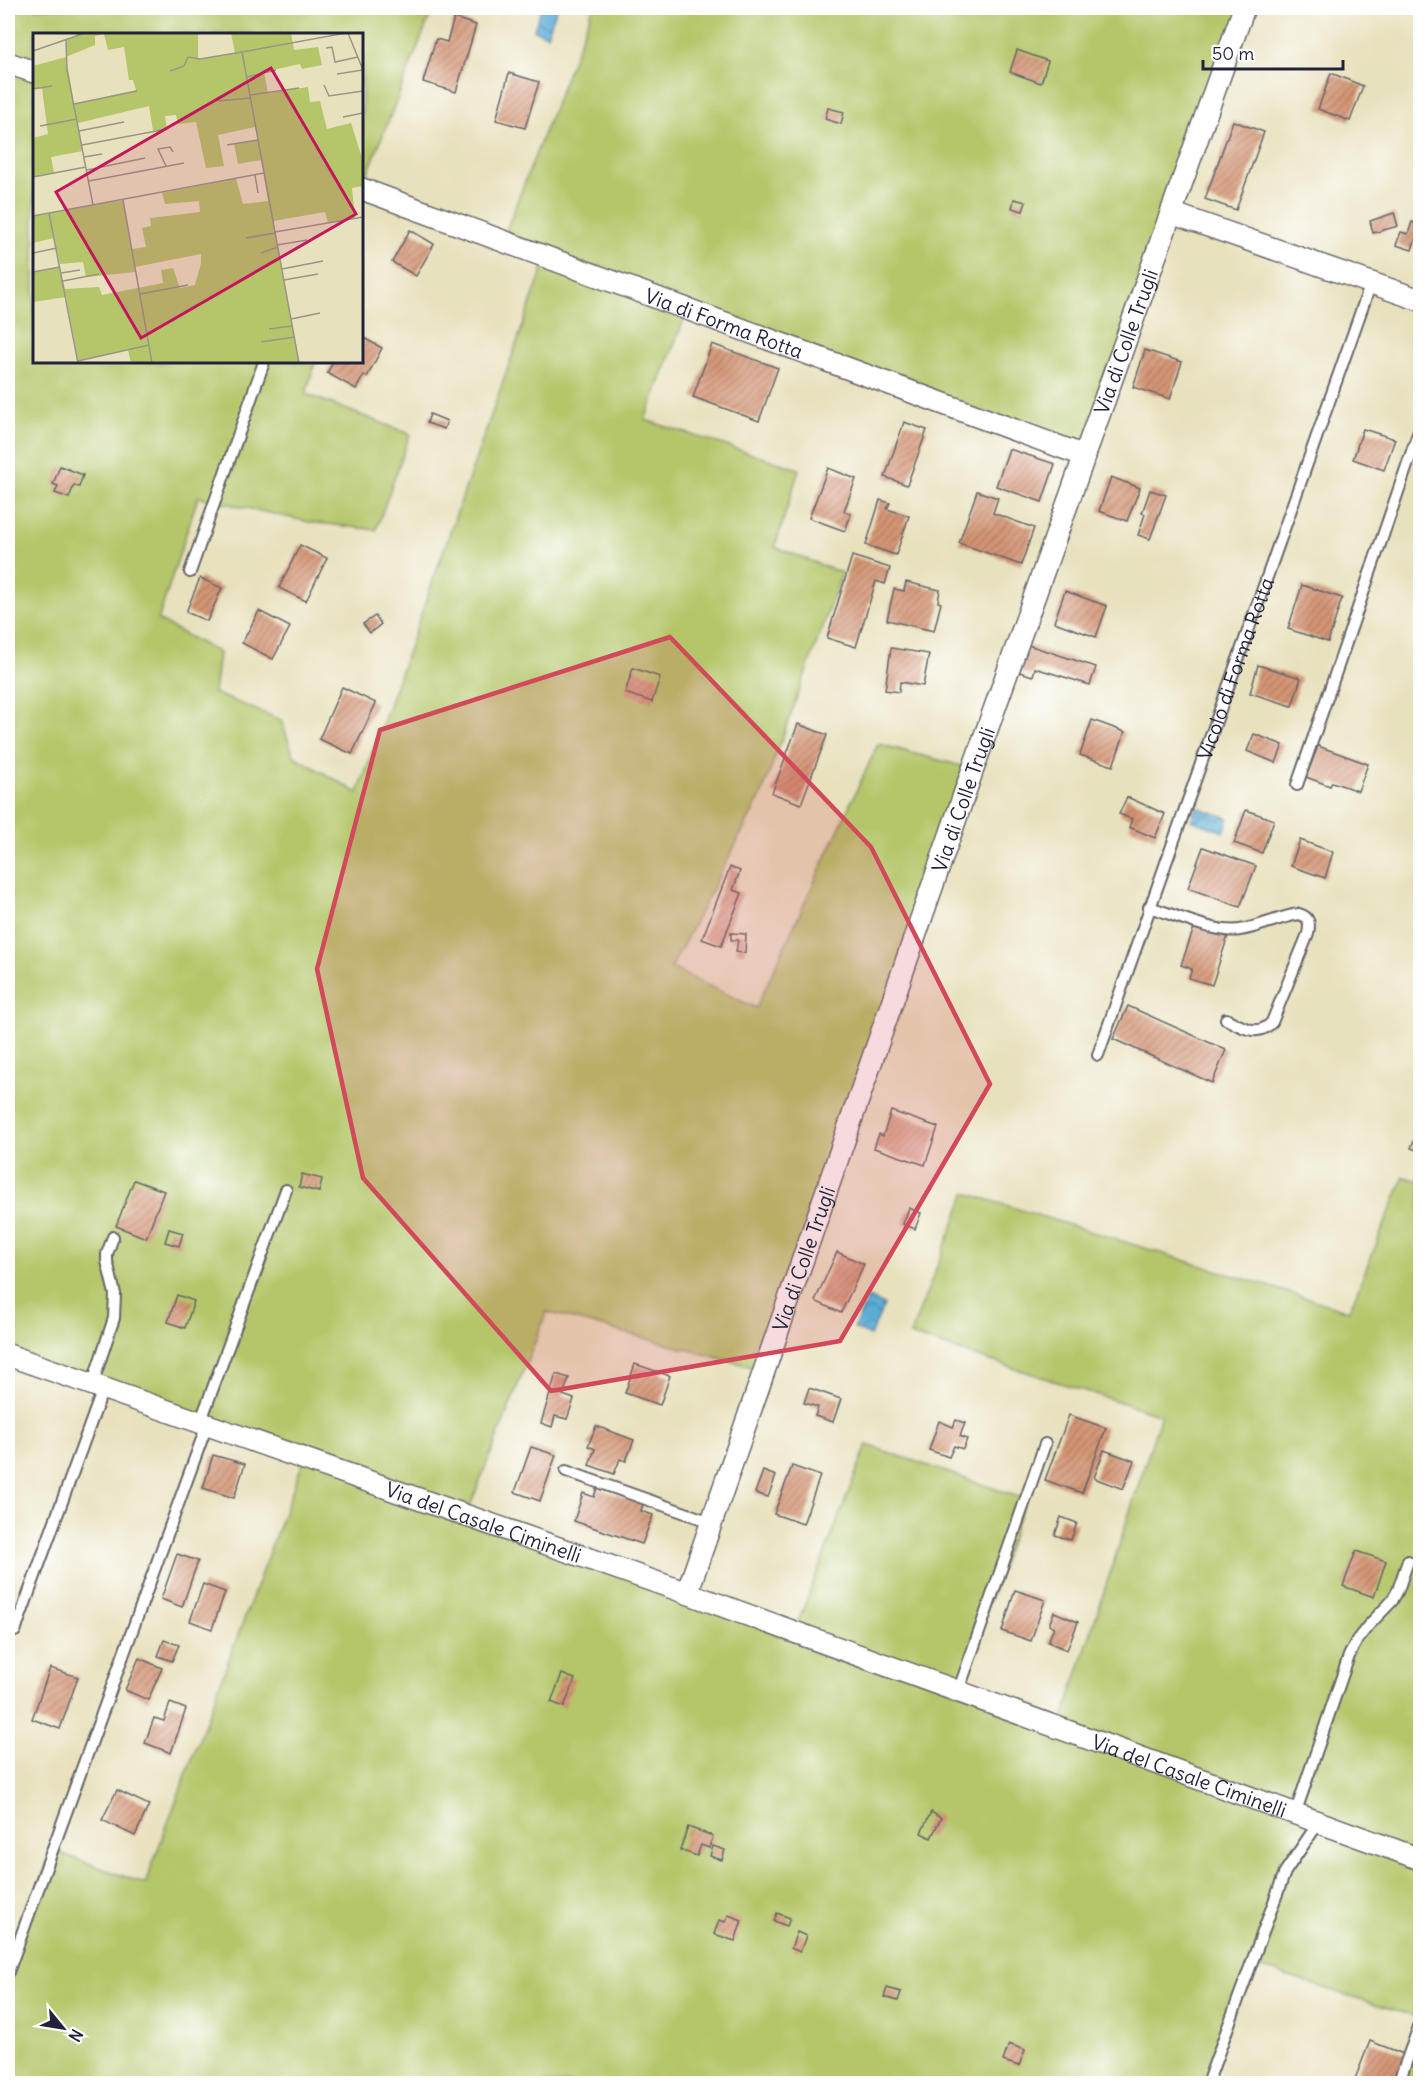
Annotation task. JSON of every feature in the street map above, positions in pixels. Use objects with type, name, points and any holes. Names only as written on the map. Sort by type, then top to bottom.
[{"type":"street","name":"Via di Colle Trugli","points":[[687,1593],[969,780],[1244,8]]},
{"type":"street","points":[[8,63],[33,72]]},
{"type":"street","name":"Via di Forma Rotta","points":[[363,189],[1085,456]]},
{"type":"street","points":[[1171,213],[1420,300]]},
{"type":"street","name":"Via del Casale Ciminelli","points":[[8,1355],[687,1593],[1420,1859]]},
{"type":"lane","name":"Vicolo di Forma Rotta","points":[[1098,1055],[1371,283]]},
{"type":"lane","points":[[190,572],[264,363]]},
{"type":"lane","points":[[1297,785],[1420,428]]},
{"type":"lane","points":[[1149,906],[1225,931],[1248,928],[1299,914],[1305,915],[1310,926],[1308,934],[1272,1022],[1263,1030],[1251,1030],[1226,1019]]},
{"type":"lane","points":[[8,1972],[286,1190]]},
{"type":"lane","points":[[15,1631],[97,1387],[114,1318],[115,1294],[107,1261],[113,1237]]},
{"type":"lane","points":[[958,1692],[1044,1444]]},
{"type":"lane","points":[[566,1472],[711,1522]]},
{"type":"lane","points":[[1295,1814],[1349,1656],[1363,1633],[1392,1601],[1408,1561]]},
{"type":"lane","points":[[1208,2084],[1285,1872],[1319,1822]]},
{"type":"lane","points":[[1398,2084],[1420,2024]]},
{"type":"highlighted area","points":[[670,637],[871,847],[990,1084],[840,1341],[551,1391],[363,1178],[317,969],[380,730]]},
{"type":"green space","points":[[8,8],[433,8],[363,185],[363,33],[33,33],[33,363],[315,363],[306,394],[410,434],[376,530],[309,522],[198,497],[158,620],[219,653],[214,693],[281,720],[294,756],[358,793],[547,257],[502,240],[593,8],[1244,8],[1085,456],[688,309],[645,420],[799,469],[775,547],[842,573],[761,796],[671,968],[756,1008],[878,744],[973,769],[764,1370],[547,1312],[466,1516],[794,1632],[867,1445],[1025,1499],[958,1691],[1060,1728],[1161,1415],[910,1335],[966,1193],[1349,1311],[1404,1177],[1420,1181],[1420,2018],[1251,1965],[1207,2083],[17,2084],[8,2080],[8,1972],[52,1850],[145,1884],[304,1459],[8,1355]]},
{"type":"green space","points":[[1420,2024],[1420,2083],[1398,2083]]},
{"type":"water","points":[[541,8],[557,8],[547,35],[534,30]]},
{"type":"water","points":[[1196,807],[1229,818],[1224,832],[1191,820]]},
{"type":"water","points":[[868,1298],[884,1305],[870,1336],[854,1328]]},
{"type":"building","points":[[454,18],[476,25],[456,92],[423,82],[436,39],[447,42]]},
{"type":"building","points":[[1017,50],[1048,61],[1041,83],[1010,72]]},
{"type":"building","points":[[509,73],[539,82],[525,128],[496,120]]},
{"type":"building","points":[[1331,73],[1363,86],[1350,121],[1318,109]]},
{"type":"building","points":[[828,108],[844,112],[841,124],[825,119]]},
{"type":"building","points":[[1233,121],[1264,132],[1236,210],[1205,199]]},
{"type":"building","points":[[1014,199],[1026,202],[1023,211],[1012,208]]},
{"type":"building","points":[[1394,213],[1398,226],[1373,233],[1370,221]]},
{"type":"building","points":[[1412,222],[1420,225],[1420,239],[1416,237],[1412,250],[1396,245],[1401,232],[1408,234]]},
{"type":"building","points":[[410,230],[434,244],[416,276],[392,262]]},
{"type":"building","points":[[363,338],[382,348],[367,377],[364,375],[356,389],[327,373],[332,363],[363,363]]},
{"type":"building","points":[[712,344],[778,368],[759,421],[693,397]]},
{"type":"building","points":[[1145,350],[1182,362],[1170,399],[1133,387]]},
{"type":"building","points":[[430,414],[447,421],[444,429],[427,423]]},
{"type":"building","points":[[904,422],[927,430],[907,485],[885,477]]},
{"type":"building","points":[[1363,429],[1395,439],[1384,470],[1353,459]]},
{"type":"building","points":[[1009,449],[1055,464],[1042,502],[996,486]]},
{"type":"building","points":[[60,466],[83,475],[79,487],[74,485],[69,498],[55,493],[58,486],[53,484]]},
{"type":"building","points":[[828,468],[856,479],[844,511],[851,514],[845,531],[809,518]]},
{"type":"building","points":[[1111,477],[1140,488],[1127,521],[1099,511]]},
{"type":"building","points":[[1150,490],[1166,495],[1150,539],[1138,535],[1145,514],[1142,513]]},
{"type":"building","points":[[977,491],[998,498],[993,513],[1034,528],[1021,565],[959,543]]},
{"type":"building","points":[[880,500],[890,503],[887,509],[909,516],[896,555],[866,545]]},
{"type":"building","points":[[300,545],[327,558],[306,601],[279,588]]},
{"type":"building","points":[[852,556],[890,568],[885,584],[876,581],[856,647],[827,638]]},
{"type":"building","points":[[200,578],[222,588],[207,621],[186,612]]},
{"type":"building","points":[[906,582],[940,590],[938,602],[941,603],[934,631],[887,620],[894,589],[904,591]]},
{"type":"building","points":[[1302,585],[1342,598],[1328,642],[1288,629]]},
{"type":"building","points":[[1065,591],[1107,606],[1096,637],[1054,622]]},
{"type":"building","points":[[259,611],[290,627],[273,659],[242,643]]},
{"type":"building","points":[[375,616],[381,624],[370,633],[363,624]]},
{"type":"building","points":[[1025,644],[1096,667],[1090,685],[1035,668],[1033,676],[1016,671]]},
{"type":"building","points":[[891,648],[929,654],[923,686],[900,682],[899,692],[885,690]]},
{"type":"building","points":[[1258,665],[1301,678],[1292,706],[1250,693]]},
{"type":"building","points":[[633,668],[660,677],[652,702],[625,693]]},
{"type":"building","points":[[342,687],[376,703],[352,754],[319,739]]},
{"type":"building","points":[[1092,720],[1125,732],[1113,766],[1080,755]]},
{"type":"building","points":[[798,724],[827,735],[801,804],[772,793]]},
{"type":"building","points":[[1254,734],[1283,745],[1276,763],[1247,751]]},
{"type":"building","points":[[1318,746],[1368,764],[1358,791],[1332,782],[1330,786],[1306,777]]},
{"type":"building","points":[[1127,797],[1165,814],[1155,838],[1129,827],[1132,819],[1119,814]]},
{"type":"building","points":[[1246,810],[1274,820],[1262,853],[1234,843]]},
{"type":"building","points":[[1300,840],[1333,852],[1325,878],[1291,866]]},
{"type":"building","points":[[1203,847],[1256,866],[1240,907],[1188,888]]},
{"type":"building","points":[[730,867],[740,871],[733,890],[742,893],[721,946],[702,939]]},
{"type":"building","points":[[1195,925],[1228,936],[1212,985],[1189,978],[1192,969],[1181,965]]},
{"type":"building","points":[[731,933],[746,934],[745,953],[736,952],[738,940],[731,940]]},
{"type":"building","points":[[1128,1006],[1226,1050],[1212,1083],[1113,1039]]},
{"type":"building","points":[[891,1111],[938,1127],[925,1165],[874,1148],[879,1134],[883,1136]]},
{"type":"building","points":[[1420,1123],[1420,1151],[1411,1148]]},
{"type":"building","points":[[302,1174],[322,1179],[319,1192],[299,1187]]},
{"type":"building","points":[[134,1180],[164,1191],[146,1238],[116,1226]]},
{"type":"building","points":[[909,1208],[921,1213],[915,1229],[903,1224]]},
{"type":"building","points":[[169,1229],[183,1233],[179,1246],[165,1242]]},
{"type":"building","points":[[837,1252],[864,1264],[841,1313],[815,1301]]},
{"type":"building","points":[[177,1295],[194,1301],[185,1328],[168,1322]]},
{"type":"building","points":[[635,1364],[670,1376],[660,1405],[625,1393]]},
{"type":"building","points":[[556,1374],[569,1378],[563,1395],[574,1399],[567,1419],[555,1416],[552,1427],[541,1423]]},
{"type":"building","points":[[809,1388],[841,1399],[833,1422],[815,1416],[818,1407],[804,1403]]},
{"type":"building","points":[[1069,1415],[1106,1428],[1082,1493],[1045,1480]]},
{"type":"building","points":[[956,1420],[965,1423],[960,1436],[967,1439],[963,1449],[954,1446],[949,1457],[929,1450],[939,1421],[953,1427]]},
{"type":"building","points":[[596,1426],[634,1440],[626,1461],[620,1459],[614,1474],[589,1465],[595,1449],[588,1446]]},
{"type":"building","points":[[531,1447],[556,1455],[540,1501],[515,1492]]},
{"type":"building","points":[[1104,1450],[1134,1461],[1123,1489],[1094,1478]]},
{"type":"building","points":[[213,1455],[245,1464],[234,1498],[203,1488]]},
{"type":"building","points":[[792,1466],[820,1476],[803,1524],[774,1514]]},
{"type":"building","points":[[763,1471],[776,1476],[768,1497],[755,1493]]},
{"type":"building","points":[[597,1488],[643,1504],[641,1511],[653,1515],[642,1544],[574,1521],[583,1493],[594,1497]]},
{"type":"building","points":[[1061,1517],[1077,1523],[1071,1540],[1055,1535]]},
{"type":"building","points":[[1356,1551],[1386,1561],[1374,1597],[1343,1586]]},
{"type":"building","points":[[177,1554],[198,1561],[182,1607],[161,1599]]},
{"type":"building","points":[[203,1584],[225,1592],[212,1629],[190,1621]]},
{"type":"building","points":[[1015,1590],[1045,1600],[1031,1641],[1002,1631]]},
{"type":"building","points":[[1054,1612],[1078,1622],[1067,1650],[1048,1642],[1054,1627],[1049,1625]]},
{"type":"building","points":[[164,1640],[179,1645],[172,1661],[158,1656]]},
{"type":"building","points":[[139,1658],[162,1668],[148,1700],[125,1690]]},
{"type":"building","points":[[50,1668],[78,1677],[60,1729],[32,1719]]},
{"type":"building","points":[[562,1674],[575,1679],[564,1707],[551,1702]]},
{"type":"building","points":[[170,1703],[186,1709],[171,1753],[145,1743],[154,1718],[164,1721]]},
{"type":"building","points":[[117,1790],[149,1805],[135,1836],[102,1820]]},
{"type":"building","points":[[931,1812],[941,1818],[931,1838],[921,1833]]},
{"type":"building","points":[[688,1827],[713,1836],[709,1848],[701,1845],[697,1856],[680,1850]]},
{"type":"building","points":[[713,1846],[725,1850],[722,1860],[710,1856]]},
{"type":"building","points":[[777,1913],[790,1918],[787,1926],[774,1921]]},
{"type":"building","points":[[728,1915],[742,1920],[735,1941],[714,1934],[719,1920],[726,1922]]},
{"type":"building","points":[[797,1932],[806,1936],[800,1952],[791,1948]]},
{"type":"building","points":[[887,1988],[901,1992],[898,2001],[884,1997]]},
{"type":"building","points":[[1370,2041],[1406,2055],[1391,2084],[1353,2084]]},
{"type":"building","points":[[1009,2044],[1025,2050],[1019,2066],[1003,2061]]}]
